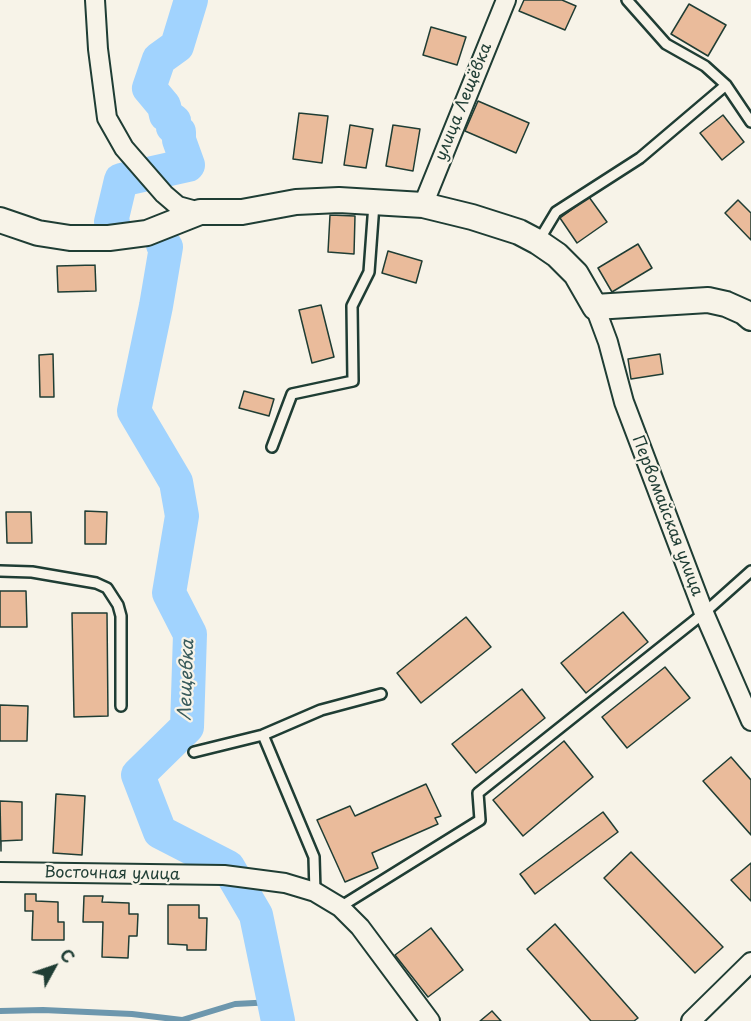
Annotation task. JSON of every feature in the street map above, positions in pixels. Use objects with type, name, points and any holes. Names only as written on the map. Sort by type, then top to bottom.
[{"type":"street","points":[[94,0],[107,118],[124,148],[178,207],[200,212],[242,212],[296,202],[339,200],[423,205],[519,232],[538,242],[557,255],[576,274],[595,307],[708,300],[726,304],[744,312],[751,318]]},
{"type":"street","name":"улица Лещёвка","points":[[423,205],[506,0]]},
{"type":"street","points":[[0,220],[38,233],[70,238],[109,238],[147,233],[200,212]]},
{"type":"street","name":"Первомайская улица","points":[[595,307],[608,342],[624,402],[704,613],[751,721]]},
{"type":"street","name":"Восточная улица","points":[[0,872],[224,875],[285,883],[315,892]]},
{"type":"street","points":[[315,892],[340,907],[360,927],[430,1021]]},
{"type":"street","points":[[692,1021],[751,962]]},
{"type":"lane","points":[[627,0],[666,44],[705,66],[726,86],[751,122]]},
{"type":"lane","points":[[538,242],[556,212],[640,158],[726,86]]},
{"type":"lane","points":[[272,447],[292,394],[353,381],[352,306],[369,272],[374,202]]},
{"type":"lane","points":[[340,907],[480,820],[478,793],[704,613],[751,571]]},
{"type":"lane","points":[[0,572],[32,572],[96,583],[107,588],[118,605],[121,616],[121,706]]},
{"type":"lane","points":[[194,752],[263,735],[321,710],[381,694]]},
{"type":"lane","points":[[263,735],[314,857],[315,892]]},
{"type":"building","points":[[524,0],[562,0],[576,6],[565,30],[519,11]]},
{"type":"building","points":[[689,4],[726,25],[708,56],[671,34]]},
{"type":"building","points":[[431,27],[466,37],[457,65],[423,55]]},
{"type":"building","points":[[478,101],[529,123],[516,153],[465,131]]},
{"type":"building","points":[[299,113],[328,116],[322,163],[293,159]]},
{"type":"building","points":[[723,115],[744,142],[722,160],[700,133]]},
{"type":"building","points":[[350,125],[373,129],[366,168],[344,165]]},
{"type":"building","points":[[393,125],[420,129],[413,171],[386,166]]},
{"type":"building","points":[[589,197],[607,222],[577,243],[560,218]]},
{"type":"building","points":[[738,200],[751,213],[751,240],[725,213]]},
{"type":"building","points":[[330,215],[355,216],[354,254],[328,252]]},
{"type":"building","points":[[638,244],[652,268],[612,292],[598,268]]},
{"type":"building","points":[[388,251],[422,261],[416,283],[382,273]]},
{"type":"building","points":[[95,265],[96,291],[58,292],[57,266]]},
{"type":"building","points":[[321,305],[334,357],[312,363],[299,310]]},
{"type":"building","points":[[53,354],[54,397],[40,397],[39,355]]},
{"type":"building","points":[[660,354],[663,374],[631,379],[628,359]]},
{"type":"building","points":[[244,391],[274,399],[269,416],[239,408]]},
{"type":"building","points":[[85,511],[107,512],[106,544],[85,544]]},
{"type":"building","points":[[6,512],[31,512],[32,543],[7,543]]},
{"type":"building","points":[[0,591],[26,591],[27,627],[0,627]]},
{"type":"building","points":[[623,612],[648,642],[586,693],[561,663]]},
{"type":"building","points":[[72,613],[107,613],[108,716],[74,717]]},
{"type":"building","points":[[466,617],[491,647],[421,703],[397,673]]},
{"type":"building","points":[[665,667],[690,698],[627,748],[602,717]]},
{"type":"building","points":[[522,689],[545,718],[476,773],[452,744]]},
{"type":"building","points":[[0,705],[28,706],[27,741],[0,741]]},
{"type":"building","points":[[564,741],[593,777],[523,836],[493,800]]},
{"type":"building","points":[[731,757],[751,780],[751,835],[703,781]]},
{"type":"building","points":[[426,784],[441,816],[435,818],[438,824],[372,853],[378,868],[345,882],[317,820],[350,806],[355,816]]},
{"type":"building","points":[[56,794],[85,796],[82,855],[53,853]]},
{"type":"building","points":[[0,801],[22,802],[22,840],[1,841],[1,851]]},
{"type":"building","points":[[603,812],[618,832],[535,894],[520,874]]},
{"type":"building","points":[[631,852],[723,947],[695,973],[604,878]]},
{"type":"building","points":[[751,863],[751,901],[731,880]]},
{"type":"building","points":[[25,894],[36,894],[36,901],[58,902],[58,922],[64,922],[64,940],[32,940],[33,911],[25,911]]},
{"type":"building","points":[[84,896],[103,896],[102,902],[129,903],[129,914],[138,914],[137,936],[129,936],[128,958],[102,957],[103,922],[83,922]]},
{"type":"building","points":[[168,905],[199,905],[199,918],[207,918],[206,950],[187,950],[187,945],[168,944]]},
{"type":"building","points":[[555,924],[638,1018],[634,1021],[591,1021],[527,949]]},
{"type":"building","points":[[431,928],[463,970],[428,997],[395,955]]},
{"type":"building","points":[[492,1011],[501,1021],[480,1021]]},
{"type":"waterway","name":"Лещевка","points":[[113,223],[111,222],[121,180],[188,165],[179,140],[179,132],[173,127],[174,121],[166,115],[164,106],[149,88],[159,59],[177,46],[191,0]]},
{"type":"waterway","name":"Лещевка","points":[[163,245],[166,247],[156,306],[134,411],[176,482],[182,516],[169,593],[190,634],[187,727],[138,775],[160,832],[228,867],[256,915],[278,1021]]},
{"type":"waterway","name":"Лещевка","points":[[0,1011],[43,1010],[132,1014],[182,1020],[235,1004],[274,1002]]}]
